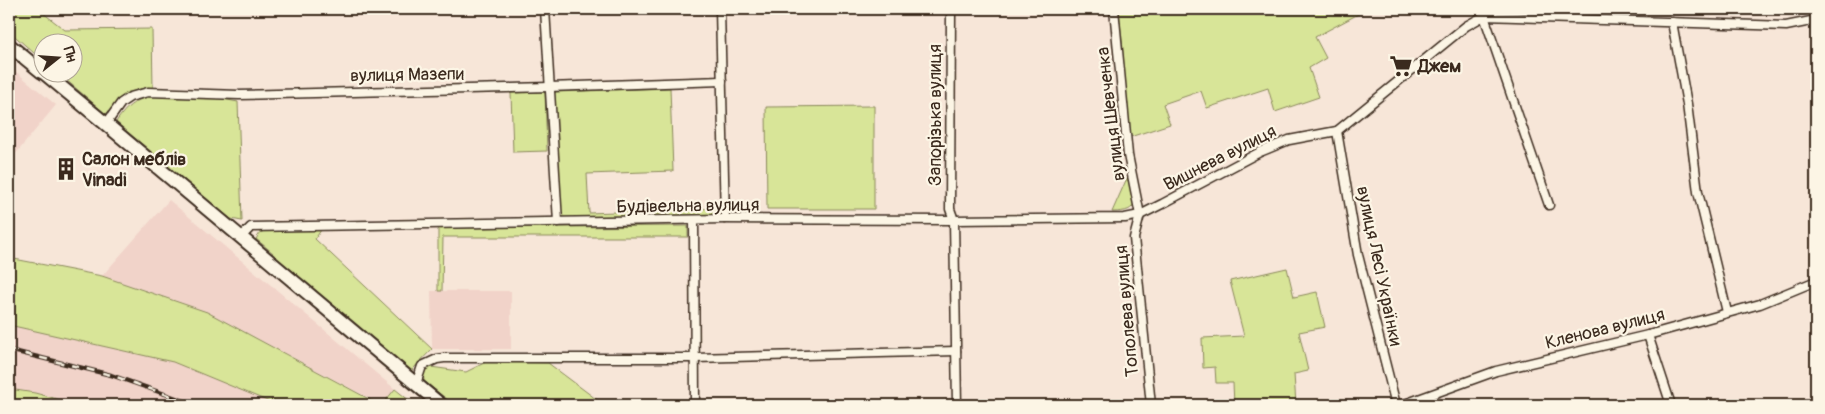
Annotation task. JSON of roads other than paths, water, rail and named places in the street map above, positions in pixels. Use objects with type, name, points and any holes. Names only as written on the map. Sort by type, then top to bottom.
[{"type":"main road","points":[[9,45],[32,63]]},
{"type":"main road","points":[[55,82],[441,405]]},
{"type":"street","points":[[545,9],[558,222]]},
{"type":"street","points":[[720,9],[725,219]]},
{"type":"street","name":"Запорізька вулиця","points":[[951,9],[950,209],[954,220]]},
{"type":"street","name":"вулиця Шевченка","points":[[1114,9],[1128,155],[1140,215]]},
{"type":"street","points":[[1549,205],[1485,12],[1786,26],[1816,20]]},
{"type":"street","name":"Вишнева вулиця","points":[[954,220],[1125,218],[1140,215],[1260,152],[1289,140],[1337,132],[1485,12]]},
{"type":"street","points":[[1672,22],[1687,104],[1698,192],[1727,312]]},
{"type":"street","name":"вулиця Мазепи","points":[[106,124],[121,103],[130,97],[148,92],[239,94],[722,81]]},
{"type":"street","name":"вулиця Лесі Українки","points":[[1337,132],[1358,255],[1396,405]]},
{"type":"street","name":"Тополева вулиця","points":[[1140,215],[1134,238],[1151,405]]},
{"type":"street","name":"Будівельна вулиця","points":[[241,237],[251,227],[725,219],[954,220]]},
{"type":"street","points":[[694,220],[695,405]]},
{"type":"street","points":[[954,220],[957,405]]},
{"type":"street","name":"Кленова вулиця","points":[[1402,405],[1496,371],[1648,335],[1760,304],[1816,281]]},
{"type":"street","points":[[1648,335],[1671,405]]},
{"type":"street","points":[[416,384],[422,366],[436,359],[444,358],[695,358],[956,351]]},
{"type":"railway","points":[[9,350],[111,375],[196,405]]},
{"type":"place","name":"Джем","points":[[1401,66]]},
{"type":"place","name":"Салон меблів Vinadi","points":[[66,169]]}]
